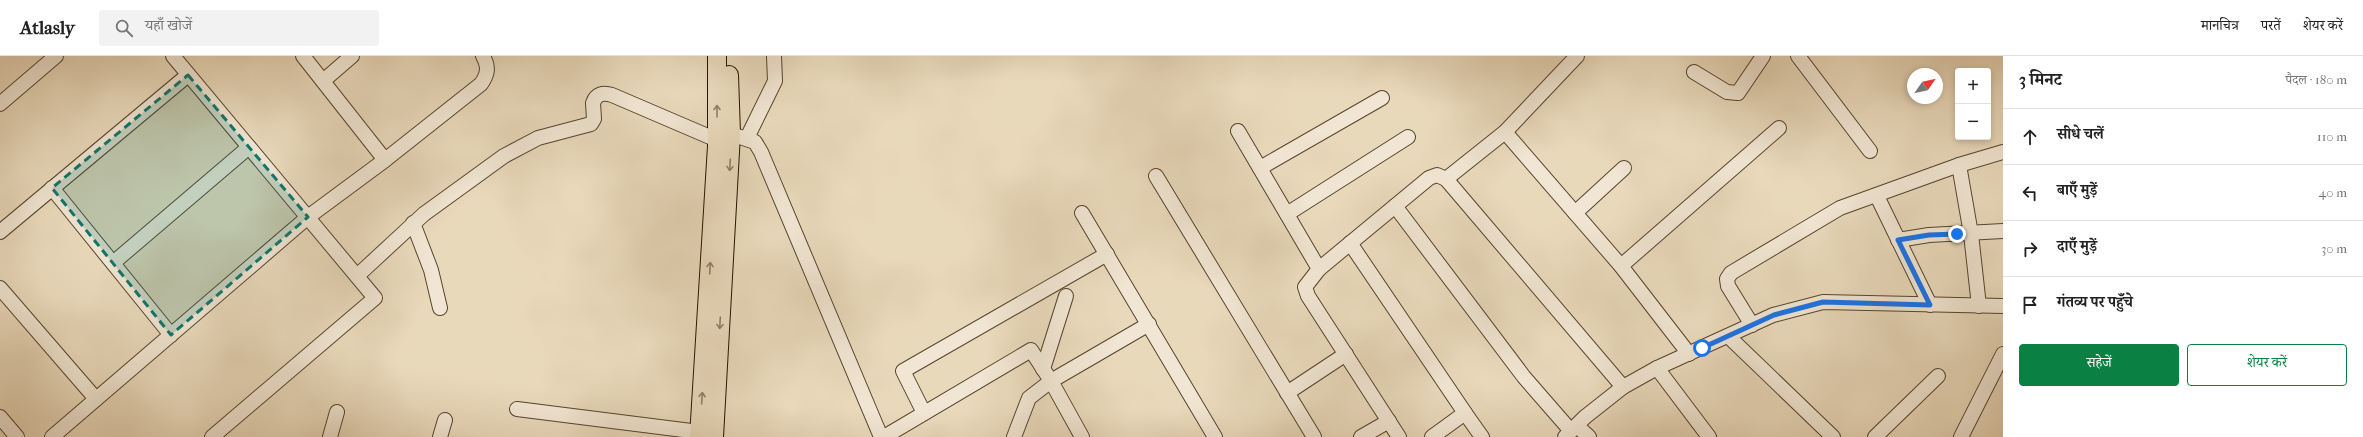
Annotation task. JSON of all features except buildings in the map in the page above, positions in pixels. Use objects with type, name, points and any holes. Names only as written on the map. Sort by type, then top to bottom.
[{"type":"main road","points":[[718,56],[732,137]]},
{"type":"main road","points":[[704,435],[732,137],[728,56]]},
{"type":"street","points":[[0,104],[56,56]]},
{"type":"street","points":[[173,56],[375,298],[212,437]]},
{"type":"street","points":[[303,56],[385,160]]},
{"type":"street","points":[[323,81],[352,56]]},
{"type":"street","points":[[52,437],[308,217],[385,160],[481,84],[485,78],[488,66],[483,56]]},
{"type":"street","points":[[732,137],[775,81],[774,56]]},
{"type":"street","points":[[1446,179],[1505,132],[1577,56]]},
{"type":"street","points":[[1694,72],[1727,92],[1738,93],[1763,56]]},
{"type":"street","points":[[1798,56],[1870,152]]},
{"type":"street","points":[[0,232],[188,75]]},
{"type":"street","points":[[357,276],[413,223],[504,156],[538,138],[591,124],[594,119],[595,98],[605,93],[732,137],[755,142],[761,152],[883,437],[1031,350],[1051,381],[1082,437]]},
{"type":"street","points":[[1260,168],[1382,98]]},
{"type":"street","points":[[1621,266],[1779,128]]},
{"type":"street","points":[[1238,131],[1319,269]]},
{"type":"street","points":[[1505,132],[1621,266],[1689,354]]},
{"type":"street","points":[[1287,214],[1408,137]]},
{"type":"street","points":[[113,263],[249,147]]},
{"type":"street","points":[[1752,325],[1728,286],[1727,279],[1732,273],[1840,208],[1877,196],[1959,165],[2003,152]]},
{"type":"street","points":[[1959,165],[1971,234],[1978,306]]},
{"type":"street","points":[[1575,212],[1624,168]]},
{"type":"street","points":[[1400,437],[1308,296],[1305,287],[1319,269],[1429,178],[1437,175],[1446,179],[1624,387]]},
{"type":"street","points":[[1156,176],[1314,437]]},
{"type":"street","points":[[52,188],[171,335]]},
{"type":"street","points":[[1877,196],[1930,305]]},
{"type":"street","points":[[1395,206],[1524,377],[1571,431],[1589,437]]},
{"type":"street","points":[[1082,213],[1215,437]]},
{"type":"street","points":[[413,223],[431,270],[440,308]]},
{"type":"street","points":[[1898,240],[1929,235],[1971,234],[2003,231]]},
{"type":"street","points":[[1350,243],[1482,437]]},
{"type":"street","points":[[924,413],[903,371],[1107,254]]},
{"type":"street","points":[[0,288],[96,399]]},
{"type":"street","points":[[1043,369],[1066,296]]},
{"type":"street","points":[[1571,431],[1624,387],[1657,368],[1774,315],[1823,302],[2003,306]]},
{"type":"street","points":[[1014,437],[1030,398],[1051,381],[1149,324]]},
{"type":"street","points":[[1728,336],[1833,437]]},
{"type":"street","points":[[1287,392],[1346,354]]},
{"type":"street","points":[[1961,437],[2003,354]]},
{"type":"street","points":[[1657,368],[1709,437]]},
{"type":"street","points":[[1875,437],[1938,376]]},
{"type":"street","points":[[517,409],[704,435]]},
{"type":"street","points":[[330,437],[337,412]]},
{"type":"street","points":[[1432,437],[1465,413]]},
{"type":"street","points":[[0,417],[17,437]]},
{"type":"street","points":[[440,437],[445,420]]},
{"type":"street","points":[[1361,437],[1389,421]]},
{"type":"highlighted area","points":[[188,75],[308,217],[171,335],[52,188]]},
{"type":"route","points":[[1702,348],[1774,315],[1823,302],[1930,305],[1898,240],[1929,235],[1957,234]]}]
